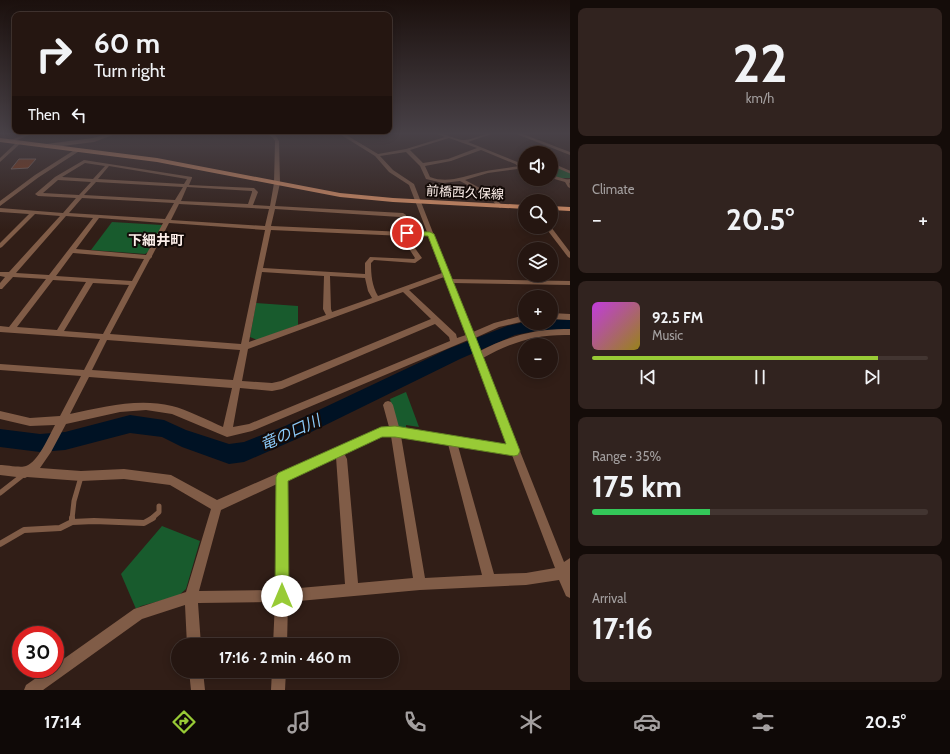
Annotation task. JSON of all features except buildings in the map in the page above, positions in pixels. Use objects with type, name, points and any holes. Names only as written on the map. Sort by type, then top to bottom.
[{"type":"main road","name":"前橋西久保線","points":[[187,165],[340,195],[418,202],[518,207]]},
{"type":"main road","points":[[558,208],[570,209]]},
{"type":"street","points":[[0,204],[54,165]]},
{"type":"street","points":[[76,165],[57,178],[38,194],[403,215],[409,244],[419,258],[415,261],[372,258],[368,263],[368,276],[371,293],[376,299]]},
{"type":"street","points":[[0,287],[108,165]]},
{"type":"street","points":[[25,473],[36,465],[48,449],[105,337],[190,178],[109,165]]},
{"type":"street","points":[[227,433],[277,183],[277,165]]},
{"type":"street","points":[[386,165],[391,171],[411,184],[478,354],[514,451],[566,568],[570,592]]},
{"type":"street","points":[[423,165],[428,178],[433,180],[462,180],[477,174],[518,168]]},
{"type":"street","points":[[57,178],[254,190],[255,192],[250,206]]},
{"type":"street","points":[[558,178],[569,182]]},
{"type":"street","points":[[462,180],[489,195],[496,200],[500,206]]},
{"type":"street","points":[[0,210],[268,228],[430,234]]},
{"type":"street","points":[[0,246],[33,212]]},
{"type":"street","points":[[12,329],[97,217]]},
{"type":"street","points":[[553,234],[570,256]]},
{"type":"street","points":[[71,251],[149,257]]},
{"type":"street","points":[[260,270],[368,276]]},
{"type":"street","points":[[327,273],[327,310],[330,316]]},
{"type":"street","points":[[0,274],[134,283]]},
{"type":"street","points":[[0,328],[245,347],[404,289],[447,277],[570,283]]},
{"type":"street","points":[[59,333],[92,280]]},
{"type":"street","points":[[404,289],[453,336],[454,342]]},
{"type":"street","points":[[558,316],[570,317]]},
{"type":"street","points":[[0,367],[272,387],[282,385],[437,320]]},
{"type":"street","points":[[0,415],[30,422],[61,422],[120,408],[146,406],[173,410],[227,433],[249,428],[454,342],[497,325],[518,320]]},
{"type":"street","points":[[478,354],[514,338],[527,334],[553,331],[570,332]]},
{"type":"street","points":[[388,404],[395,432],[420,584]]},
{"type":"street","points":[[217,506],[381,432],[395,432],[514,451]]},
{"type":"street","points":[[452,442],[489,580]]},
{"type":"street","points":[[338,451],[342,459],[352,590]]},
{"type":"street","points":[[0,470],[81,476],[124,474],[172,480],[217,506]]},
{"type":"street","points":[[280,638],[282,596],[282,477]]},
{"type":"street","points":[[194,638],[191,597],[217,506]]},
{"type":"street","points":[[31,690],[139,614],[191,597],[282,596],[420,584],[526,579],[566,568]]},
{"type":"street","points":[[197,678],[198,690]]},
{"type":"street","points":[[278,690],[279,678]]},
{"type":"lane","points":[[558,167],[570,172]]},
{"type":"lane","points":[[0,493],[25,473]]},
{"type":"lane","points":[[72,522],[74,501],[81,476]]},
{"type":"lane","points":[[0,544],[14,534],[24,530],[60,528],[72,522],[94,521],[144,523],[156,516],[159,512],[160,506]]},
{"type":"green space","points":[[558,168],[570,172],[570,178],[558,177]]},
{"type":"green space","points":[[112,222],[163,226],[148,252],[145,254],[91,250]]},
{"type":"green space","points":[[256,303],[298,306],[298,325],[257,340],[250,337]]},
{"type":"green space","points":[[406,392],[419,427],[406,425],[406,429],[400,428],[396,424],[390,399]]},
{"type":"green space","points":[[162,526],[200,541],[186,589],[178,596],[141,606],[136,609],[121,574]]},
{"type":"waterway","name":"竜の口川","points":[[0,438],[40,443],[65,441],[130,424],[164,429],[182,438],[229,454],[244,452],[292,432],[454,354],[512,330],[541,324],[570,326]]},
{"type":"district","name":"下細井町","points":[[156,240]]},
{"type":"route","points":[[282,596],[282,477],[381,432],[395,432],[514,451],[472,338],[430,234],[407,233]]}]
